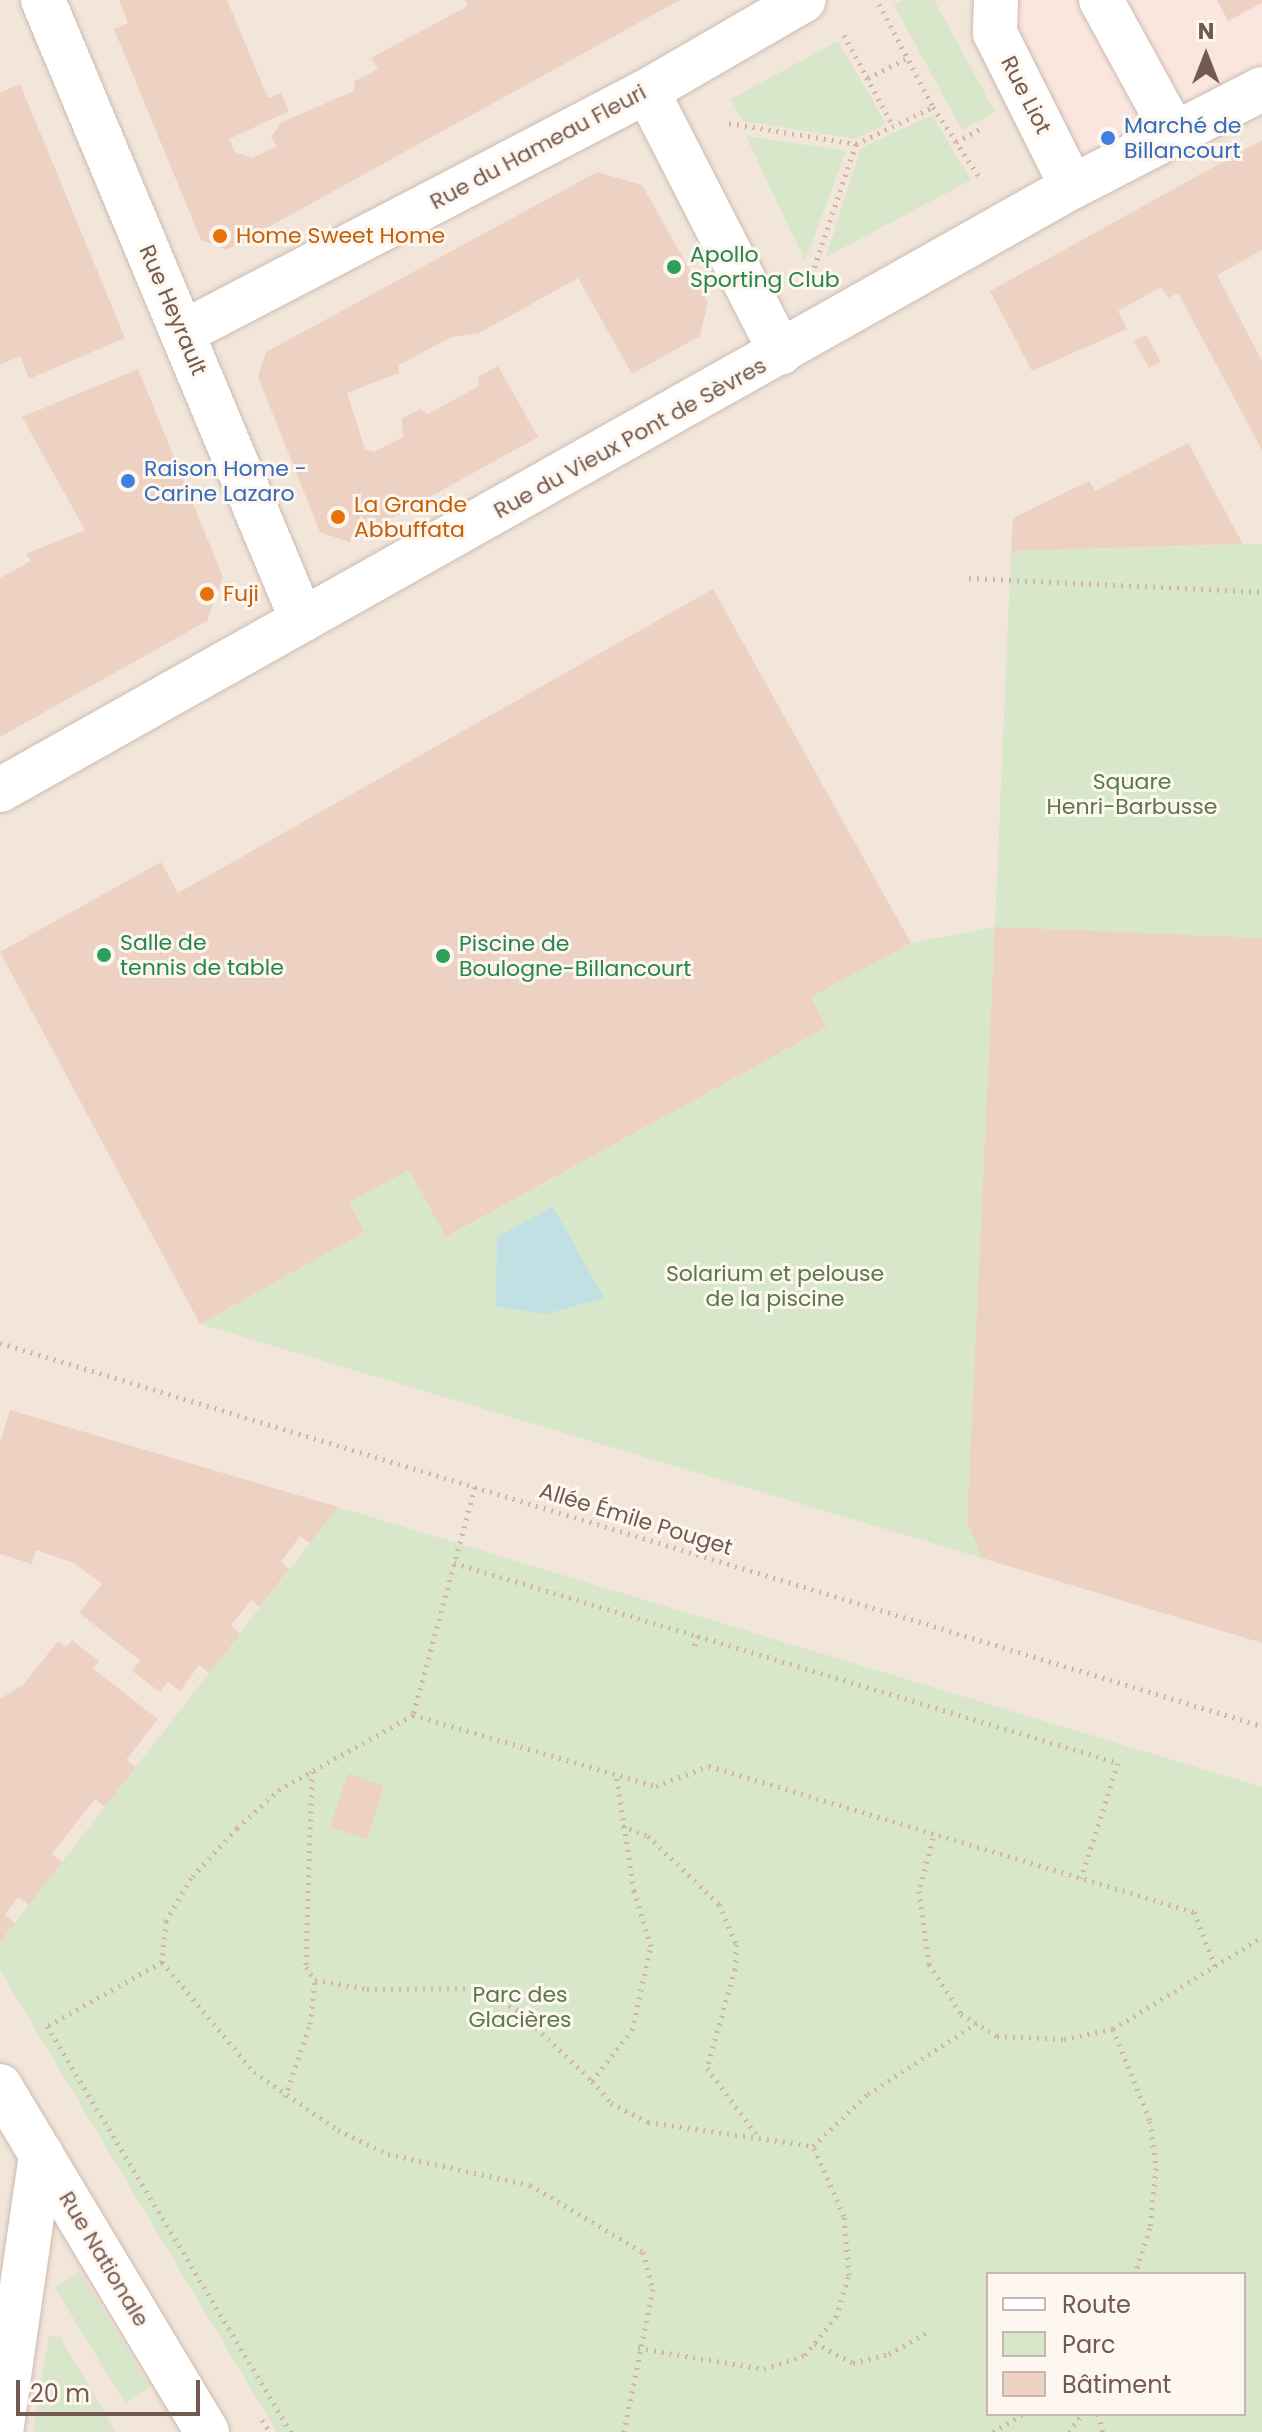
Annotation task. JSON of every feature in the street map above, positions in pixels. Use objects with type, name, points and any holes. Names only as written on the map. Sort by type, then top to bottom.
[{"type":"street","name":"Rue Heyrault","points":[[43,0],[302,620]]},
{"type":"street","name":"Rue Liot","points":[[996,0],[995,33],[1072,187]]},
{"type":"street","points":[[1101,0],[1175,135]]},
{"type":"street","name":"Rue du Hameau Fleuri","points":[[182,333],[647,91],[821,12]]},
{"type":"street","name":"Rue du Vieux Pont de Sèvres","points":[[0,790],[1072,187],[1262,89]]},
{"type":"street","points":[[647,91],[781,353]]},
{"type":"street","name":"Rue Nationale","points":[[0,2086],[207,2432]]},
{"type":"street","points":[[1,2432],[41,2154]]},
{"type":"path","points":[[879,4],[933,107],[986,187]]},
{"type":"path","points":[[821,12],[868,78],[893,126]]},
{"type":"path","points":[[868,78],[907,58]]},
{"type":"path","points":[[729,123],[856,144],[933,107]]},
{"type":"path","points":[[807,286],[856,144]]},
{"type":"path","points":[[969,578],[1262,592]]},
{"type":"path","name":"Allée Émile Pouget","points":[[0,1343],[1262,1726]]},
{"type":"path","points":[[413,1715],[475,1487]]},
{"type":"path","points":[[454,1563],[1118,1763],[1081,1878]]},
{"type":"path","points":[[693,1650],[698,1636]]},
{"type":"path","points":[[624,2432],[638,2348],[653,2289],[643,2252],[530,2185],[388,2154],[285,2097],[254,2072],[162,1962],[166,1921],[191,1878],[280,1789],[413,1715],[656,1786],[709,1766],[933,1838],[1194,1912],[1215,1966]]},
{"type":"path","points":[[285,2097],[310,2024],[315,1980],[306,1967],[312,1771]]},
{"type":"path","points":[[592,2081],[632,2030],[651,1946],[622,1826],[616,1774]]},
{"type":"path","points":[[622,1826],[648,1836],[719,1904],[736,1944],[735,1969],[707,2068],[756,2134]]},
{"type":"path","points":[[933,1838],[919,1891],[929,1964],[961,2014],[1010,2037],[1064,2039],[1113,2029],[1262,1937]]},
{"type":"path","points":[[162,1962],[47,2026],[291,2432]]},
{"type":"path","points":[[315,1980],[367,1989],[482,1988],[519,2011],[611,2103],[648,2122],[685,2133],[756,2134],[813,2146]]},
{"type":"path","points":[[813,2146],[859,2101],[977,2023]]},
{"type":"path","points":[[1113,2029],[1150,2121],[1156,2168],[1150,2228],[1136,2272]]},
{"type":"path","points":[[638,2348],[764,2369],[805,2355],[836,2317],[849,2275],[844,2216],[813,2146]]},
{"type":"path","points":[[815,2343],[853,2363],[889,2354],[928,2332]]},
{"type":"path","points":[[993,2432],[1020,2416]]},
{"type":"shaded area","points":[[0,0],[1262,0],[1262,2432],[0,2432]]},
{"type":"shaded area","name":"Marché de Billancourt","points":[[983,0],[1262,0],[1262,89],[1072,187]]},
{"type":"green space","points":[[904,0],[934,0],[995,112],[962,130],[894,5]]},
{"type":"green space","points":[[838,41],[886,124],[855,139],[743,121],[731,99]]},
{"type":"green space","points":[[932,115],[971,180],[826,257],[861,148]]},
{"type":"green space","points":[[746,136],[846,151],[805,261]]},
{"type":"green space","points":[[1262,544],[1262,938],[967,1522],[982,1558],[200,1324],[365,1232],[349,1202],[409,1170],[447,1237],[827,1027],[811,997],[911,943],[995,927],[1011,551]]},
{"type":"green space","name":"Parc des Glacières","points":[[338,1507],[1262,1787],[1262,2432],[277,2432],[0,1970],[0,1942]]},
{"type":"green space","points":[[80,2272],[150,2387],[125,2403],[55,2288]]},
{"type":"green space","points":[[49,2336],[60,2337],[116,2432],[33,2432]]},
{"type":"water","points":[[553,1207],[604,1298],[546,1314],[496,1306],[497,1237]]},
{"type":"building","points":[[119,0],[227,0],[268,98],[281,93],[289,111],[229,139],[235,152],[252,158],[277,146],[271,137],[282,122],[354,91],[355,81],[378,69],[371,58],[468,6],[465,0],[680,0],[227,250],[201,240],[114,29],[128,23]]},
{"type":"building","points":[[1217,0],[1262,0],[1262,3],[1228,21]]},
{"type":"building","points":[[20,84],[125,338],[29,379],[20,356],[0,365],[0,93]]},
{"type":"building","points":[[1262,140],[1262,250],[1217,275],[1262,361],[1262,450],[1178,293],[1168,298],[1161,287],[1118,311],[1127,329],[1032,371],[990,291]]},
{"type":"building","points":[[597,172],[642,185],[708,302],[700,336],[632,374],[578,278],[479,333],[451,337],[399,365],[399,373],[347,393],[365,449],[374,452],[403,437],[402,418],[420,409],[428,414],[479,386],[478,377],[498,366],[538,437],[349,542],[320,532],[258,377],[266,352]]},
{"type":"building","points":[[1146,335],[1161,362],[1149,368],[1134,341]]},
{"type":"building","points":[[138,369],[223,577],[207,621],[0,737],[0,578],[31,561],[26,554],[85,530],[22,417]]},
{"type":"building","points":[[1188,443],[1243,544],[1011,551],[1013,518],[1089,481],[1095,491]]},
{"type":"building","name":"Piscine de Boulogne-Billancourt","points":[[713,589],[911,943],[811,997],[827,1027],[446,1237],[409,1170],[349,1202],[365,1232],[200,1324],[0,952],[161,862],[178,893]]},
{"type":"building","points":[[995,927],[1262,938],[1262,1643],[982,1558],[967,1522]]},
{"type":"building","points":[[10,1410],[338,1507],[310,1543],[300,1536],[281,1562],[289,1569],[260,1607],[251,1600],[231,1625],[240,1634],[209,1673],[199,1665],[180,1691],[168,1682],[160,1692],[132,1671],[140,1660],[79,1613],[102,1584],[74,1563],[36,1550],[32,1564],[0,1554],[0,1443]]},
{"type":"building","points":[[72,1640],[99,1661],[93,1669],[158,1719],[126,1760],[136,1767],[105,1807],[95,1799],[52,1854],[62,1862],[29,1905],[18,1897],[5,1915],[15,1923],[0,1942],[0,1699],[23,1685],[58,1641],[66,1647]]},
{"type":"building","points":[[348,1773],[384,1786],[367,1839],[330,1827]]},
{"type":"place","name":"Marché de Billancourt","points":[[1108,138]]},
{"type":"place","name":"Home Sweet Home","points":[[220,236]]},
{"type":"place","name":"Apollo Sporting Club","points":[[674,267]]},
{"type":"place","name":"Raison Home - Carine Lazaro","points":[[128,481]]},
{"type":"place","name":"La Grande Abbuffata","points":[[338,517]]},
{"type":"place","name":"Fuji","points":[[207,594]]},
{"type":"place","name":"Salle de tennis de table","points":[[104,955]]},
{"type":"place","name":"Piscine de Boulogne-Billancourt","points":[[443,956]]},
{"type":"park label","name":"Square Henri-Barbusse","points":[[1132,794]]},
{"type":"park label","name":"Solarium et pelouse de la piscine","points":[[775,1286]]}]
